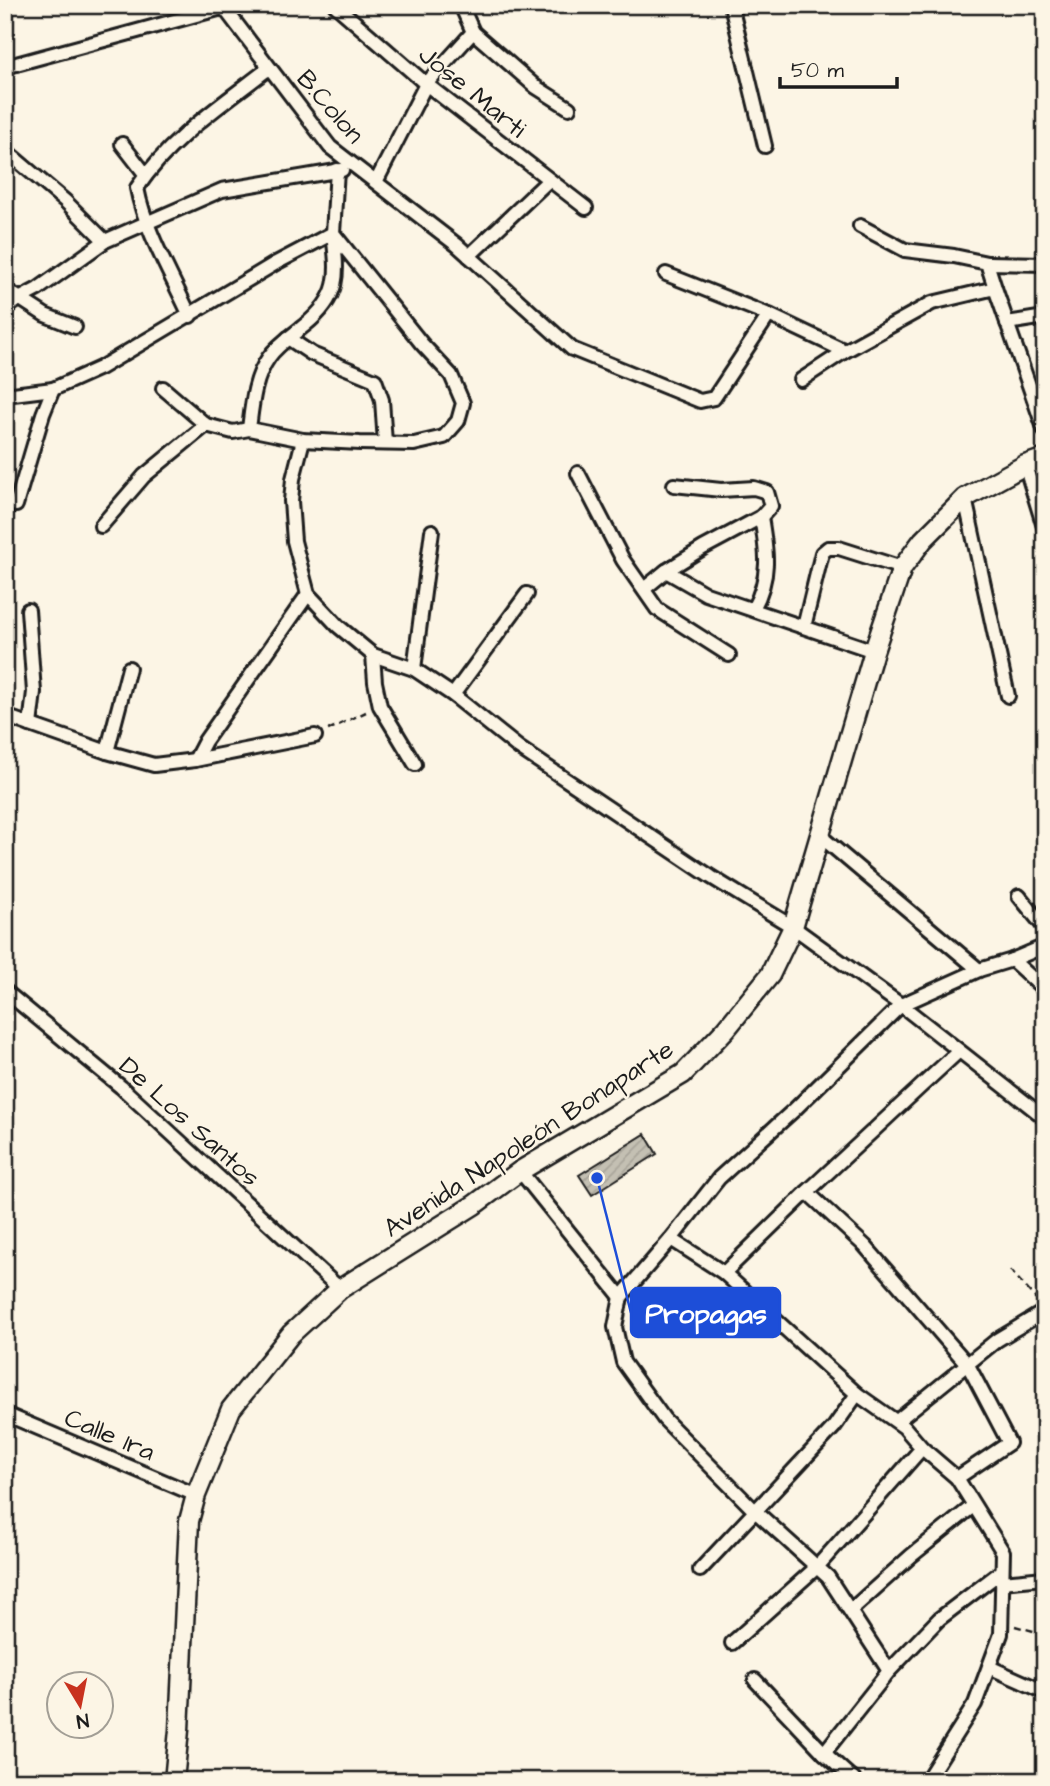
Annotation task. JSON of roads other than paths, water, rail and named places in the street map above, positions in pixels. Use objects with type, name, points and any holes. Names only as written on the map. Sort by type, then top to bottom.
[{"type":"main road","name":"Avenida Napoleón Bonaparte","points":[[174,1781],[189,1521],[196,1495],[231,1409],[291,1334],[340,1290],[474,1205],[520,1171],[683,1074],[726,1029],[770,975],[793,927],[874,651],[902,568],[923,540],[965,498],[1025,465],[1045,458]]},
{"type":"street","name":"Jose Marti","points":[[335,5],[426,84],[586,208]]},
{"type":"street","points":[[461,5],[473,32],[536,86],[569,108]]},
{"type":"street","points":[[731,5],[765,146]]},
{"type":"street","points":[[5,67],[226,6]]},
{"type":"street","name":"B.Colon","points":[[226,6],[269,68],[330,147],[457,245],[572,349],[700,401],[714,398],[769,315]]},
{"type":"street","points":[[376,182],[426,84],[473,32]]},
{"type":"street","points":[[190,316],[140,205],[137,188],[184,136],[269,68]]},
{"type":"street","points":[[122,144],[146,175]]},
{"type":"street","points":[[5,150],[65,201],[106,241]]},
{"type":"street","points":[[5,309],[106,241],[222,190],[356,167]]},
{"type":"street","points":[[249,429],[254,390],[268,357],[307,324],[326,303],[335,285],[338,272],[334,233],[337,170]]},
{"type":"street","points":[[469,256],[549,180]]},
{"type":"street","points":[[860,226],[905,250],[987,263],[1045,264]]},
{"type":"street","points":[[5,395],[53,389],[100,368],[276,263],[334,233]]},
{"type":"street","points":[[163,388],[206,425],[233,432],[249,429],[303,440],[414,444],[444,437],[458,421],[464,403],[452,375],[422,344],[334,233]]},
{"type":"street","points":[[987,263],[1045,431]]},
{"type":"street","points":[[666,274],[769,315],[845,351]]},
{"type":"street","points":[[801,380],[845,351],[932,303],[995,288]]},
{"type":"street","points":[[5,289],[45,314],[75,327]]},
{"type":"street","points":[[1007,323],[1045,317]]},
{"type":"street","points":[[288,338],[312,354],[375,380],[382,400],[385,443]]},
{"type":"street","points":[[16,505],[53,389]]},
{"type":"street","points":[[101,526],[144,476],[206,425]]},
{"type":"street","points":[[303,440],[293,479],[293,541],[308,594],[338,626],[373,655],[414,669],[453,695],[519,748],[711,877],[793,927],[901,1005],[1045,1118]]},
{"type":"street","points":[[1025,465],[1045,530]]},
{"type":"street","points":[[579,472],[623,560],[635,581],[644,589],[657,609],[729,655]]},
{"type":"street","points":[[644,589],[666,571],[703,548],[761,517],[771,506],[767,492],[754,488],[721,490],[674,485]]},
{"type":"street","points":[[965,498],[1008,696]]},
{"type":"street","points":[[753,609],[762,593],[768,558],[761,517]]},
{"type":"street","points":[[414,669],[432,531]]},
{"type":"street","points":[[804,627],[822,554],[828,548],[839,548],[902,568]]},
{"type":"street","points":[[666,571],[706,594],[874,651]]},
{"type":"street","points":[[195,760],[205,741],[308,594]]},
{"type":"street","points":[[453,695],[527,594]]},
{"type":"street","points":[[28,610],[33,692],[30,725]]},
{"type":"street","points":[[373,655],[380,706],[415,764]]},
{"type":"street","points":[[107,752],[129,668]]},
{"type":"street","points":[[6,718],[154,765],[195,760],[315,736]]},
{"type":"street","points":[[819,835],[979,970]]},
{"type":"street","points":[[1018,896],[1045,928]]},
{"type":"street","points":[[889,1671],[828,1577],[754,1510],[664,1419],[623,1362],[615,1327],[621,1297],[719,1178],[794,1111],[901,1005],[979,970],[1045,946]]},
{"type":"street","points":[[1012,960],[1045,990]]},
{"type":"street","name":"De Los Santos","points":[[5,991],[121,1087],[340,1290]]},
{"type":"street","points":[[724,1273],[959,1051]]},
{"type":"street","points":[[520,1171],[621,1297]]},
{"type":"street","points":[[807,1192],[865,1247],[968,1364],[1009,1443],[957,1478]]},
{"type":"street","points":[[671,1239],[724,1273],[857,1394],[897,1421],[922,1448],[957,1478],[1003,1552],[1001,1634],[975,1704],[926,1781]]},
{"type":"street","points":[[897,1421],[997,1340],[1045,1311]]},
{"type":"street","points":[[700,1570],[834,1427],[857,1394]]},
{"type":"street","name":"Calle 1ra","points":[[5,1414],[196,1495]]},
{"type":"street","points":[[732,1643],[817,1567],[922,1448]]},
{"type":"street","points":[[851,1610],[911,1556],[973,1506]]},
{"type":"street","points":[[824,1753],[889,1671],[939,1619],[1002,1576],[1044,1578]]},
{"type":"street","points":[[989,1667],[1045,1692]]},
{"type":"street","points":[[755,1680],[824,1753],[855,1781]]},
{"type":"place","name":"Propagas","points":[[597,1178]]}]
